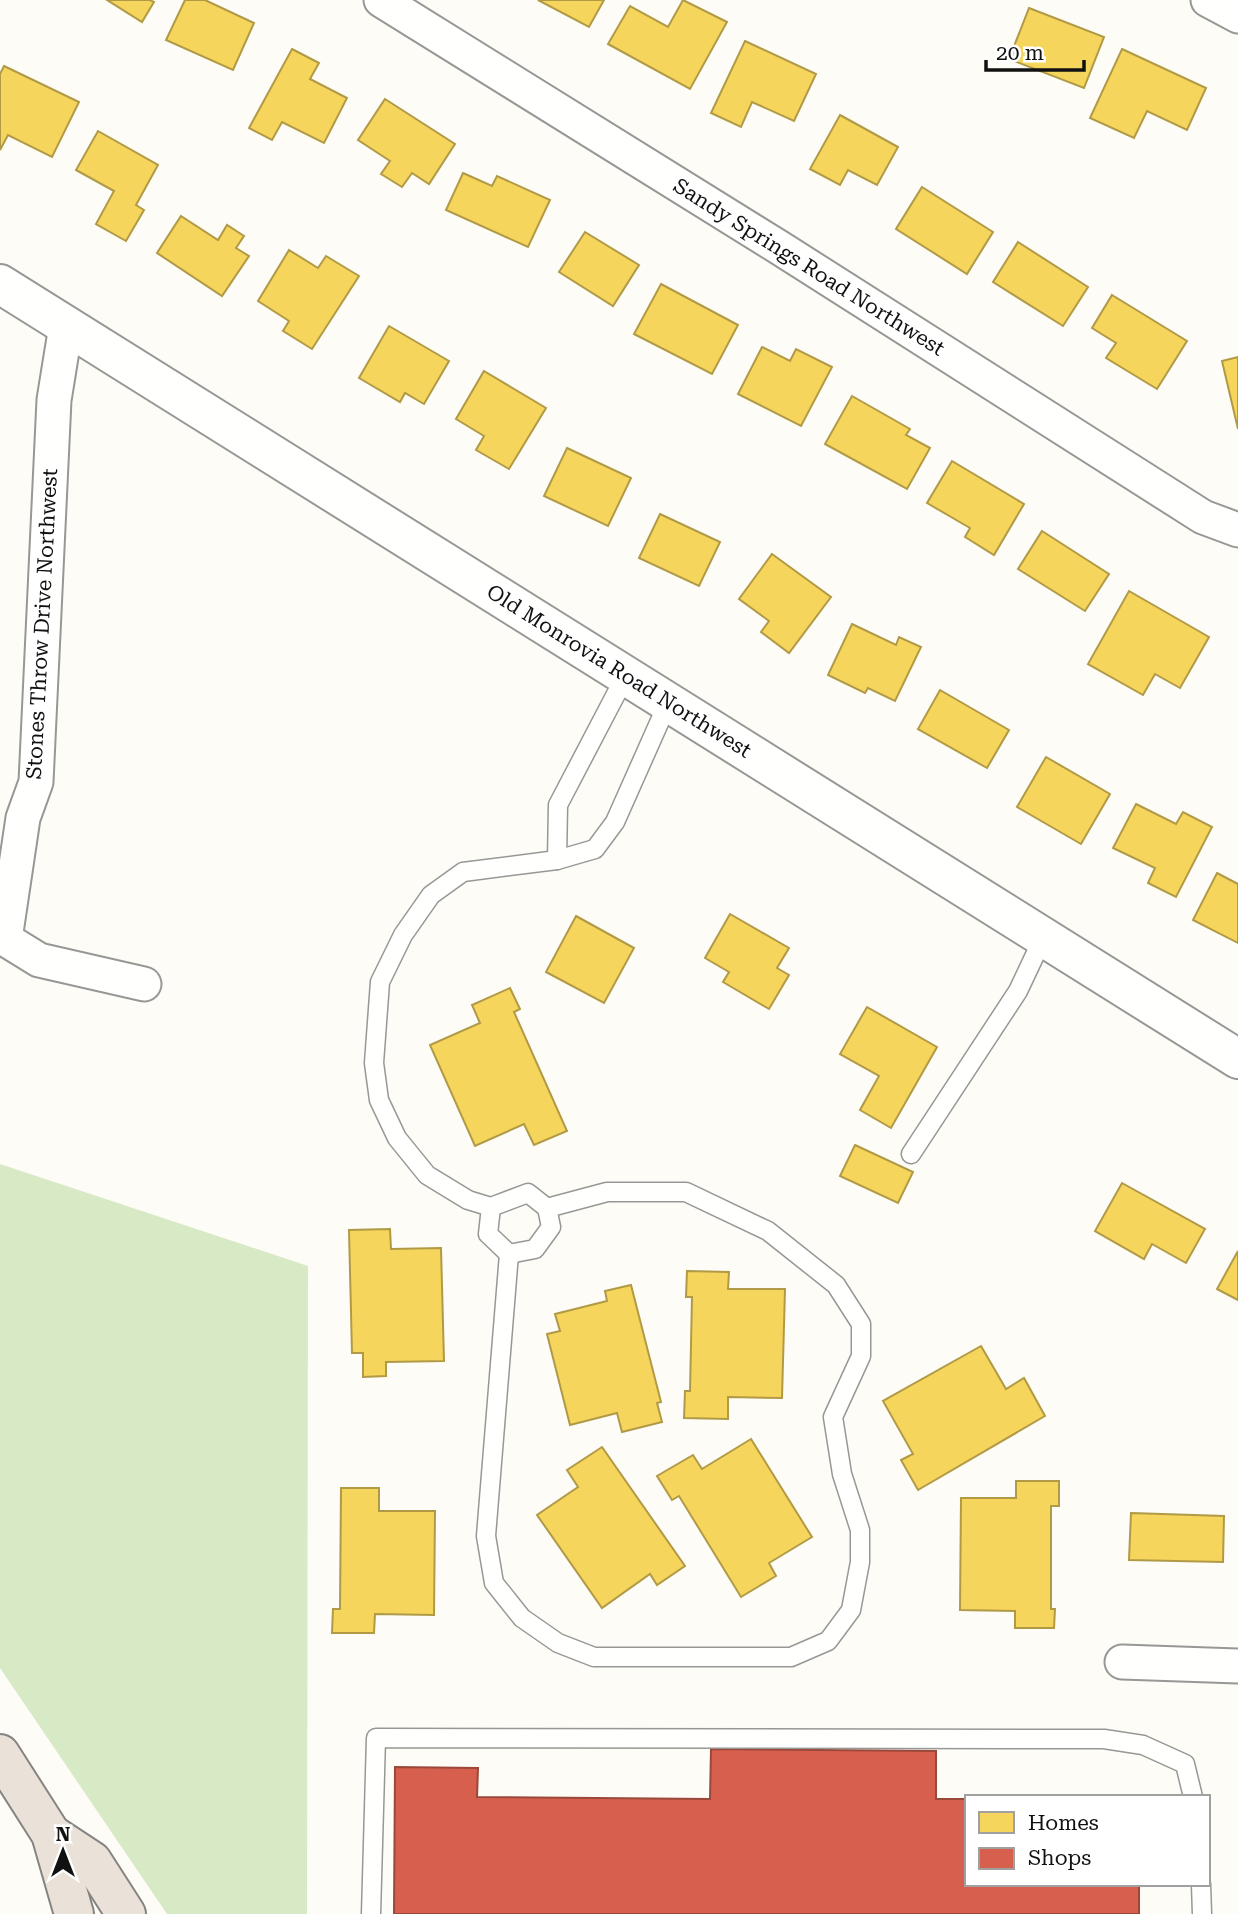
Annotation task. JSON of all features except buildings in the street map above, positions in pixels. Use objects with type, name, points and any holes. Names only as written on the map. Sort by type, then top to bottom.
[{"type":"highway","points":[[0,1754],[51,1833],[74,1914]]},
{"type":"highway","points":[[51,1833],[92,1861],[126,1914]]},
{"type":"street","name":"Sandy Springs Road Northwest","points":[[381,0],[792,255],[1203,517],[1238,530]]},
{"type":"street","points":[[1208,0],[1238,16]]},
{"type":"street","name":"Old Monrovia Road Northwest","points":[[0,284],[626,675],[667,705],[780,772],[1238,1059]]},
{"type":"street","name":"Stones Throw Drive Northwest","points":[[66,326],[54,400],[36,782],[21,831],[3,938],[39,960],[144,984]]},
{"type":"street","points":[[1122,1661],[1238,1666]]},
{"type":"lane","points":[[557,860],[558,805],[626,675]]},
{"type":"lane","points":[[509,1254],[535,1249],[551,1227],[547,1208],[528,1193],[491,1207],[468,1200],[427,1175],[397,1138],[379,1100],[374,1063],[380,982],[403,935],[430,895],[463,872],[557,860],[595,849],[615,822],[667,705]]},
{"type":"lane","points":[[911,1154],[1018,991],[1043,938]]},
{"type":"lane","points":[[509,1254],[486,1536],[494,1583],[522,1618],[558,1643],[594,1657],[791,1657],[828,1641],[851,1610],[860,1562],[860,1530],[842,1474],[833,1417],[860,1356],[860,1324],[836,1285],[768,1231],[686,1192],[607,1192],[547,1208]]},
{"type":"lane","points":[[491,1207],[488,1234],[509,1254]]},
{"type":"lane","points":[[371,1914],[376,1738],[1104,1739],[1143,1745],[1185,1764],[1193,1795]]},
{"type":"lane","points":[[1201,1886],[1202,1914]]},
{"type":"green space","points":[[0,1164],[308,1266],[307,1914],[167,1914],[0,1668]]}]
